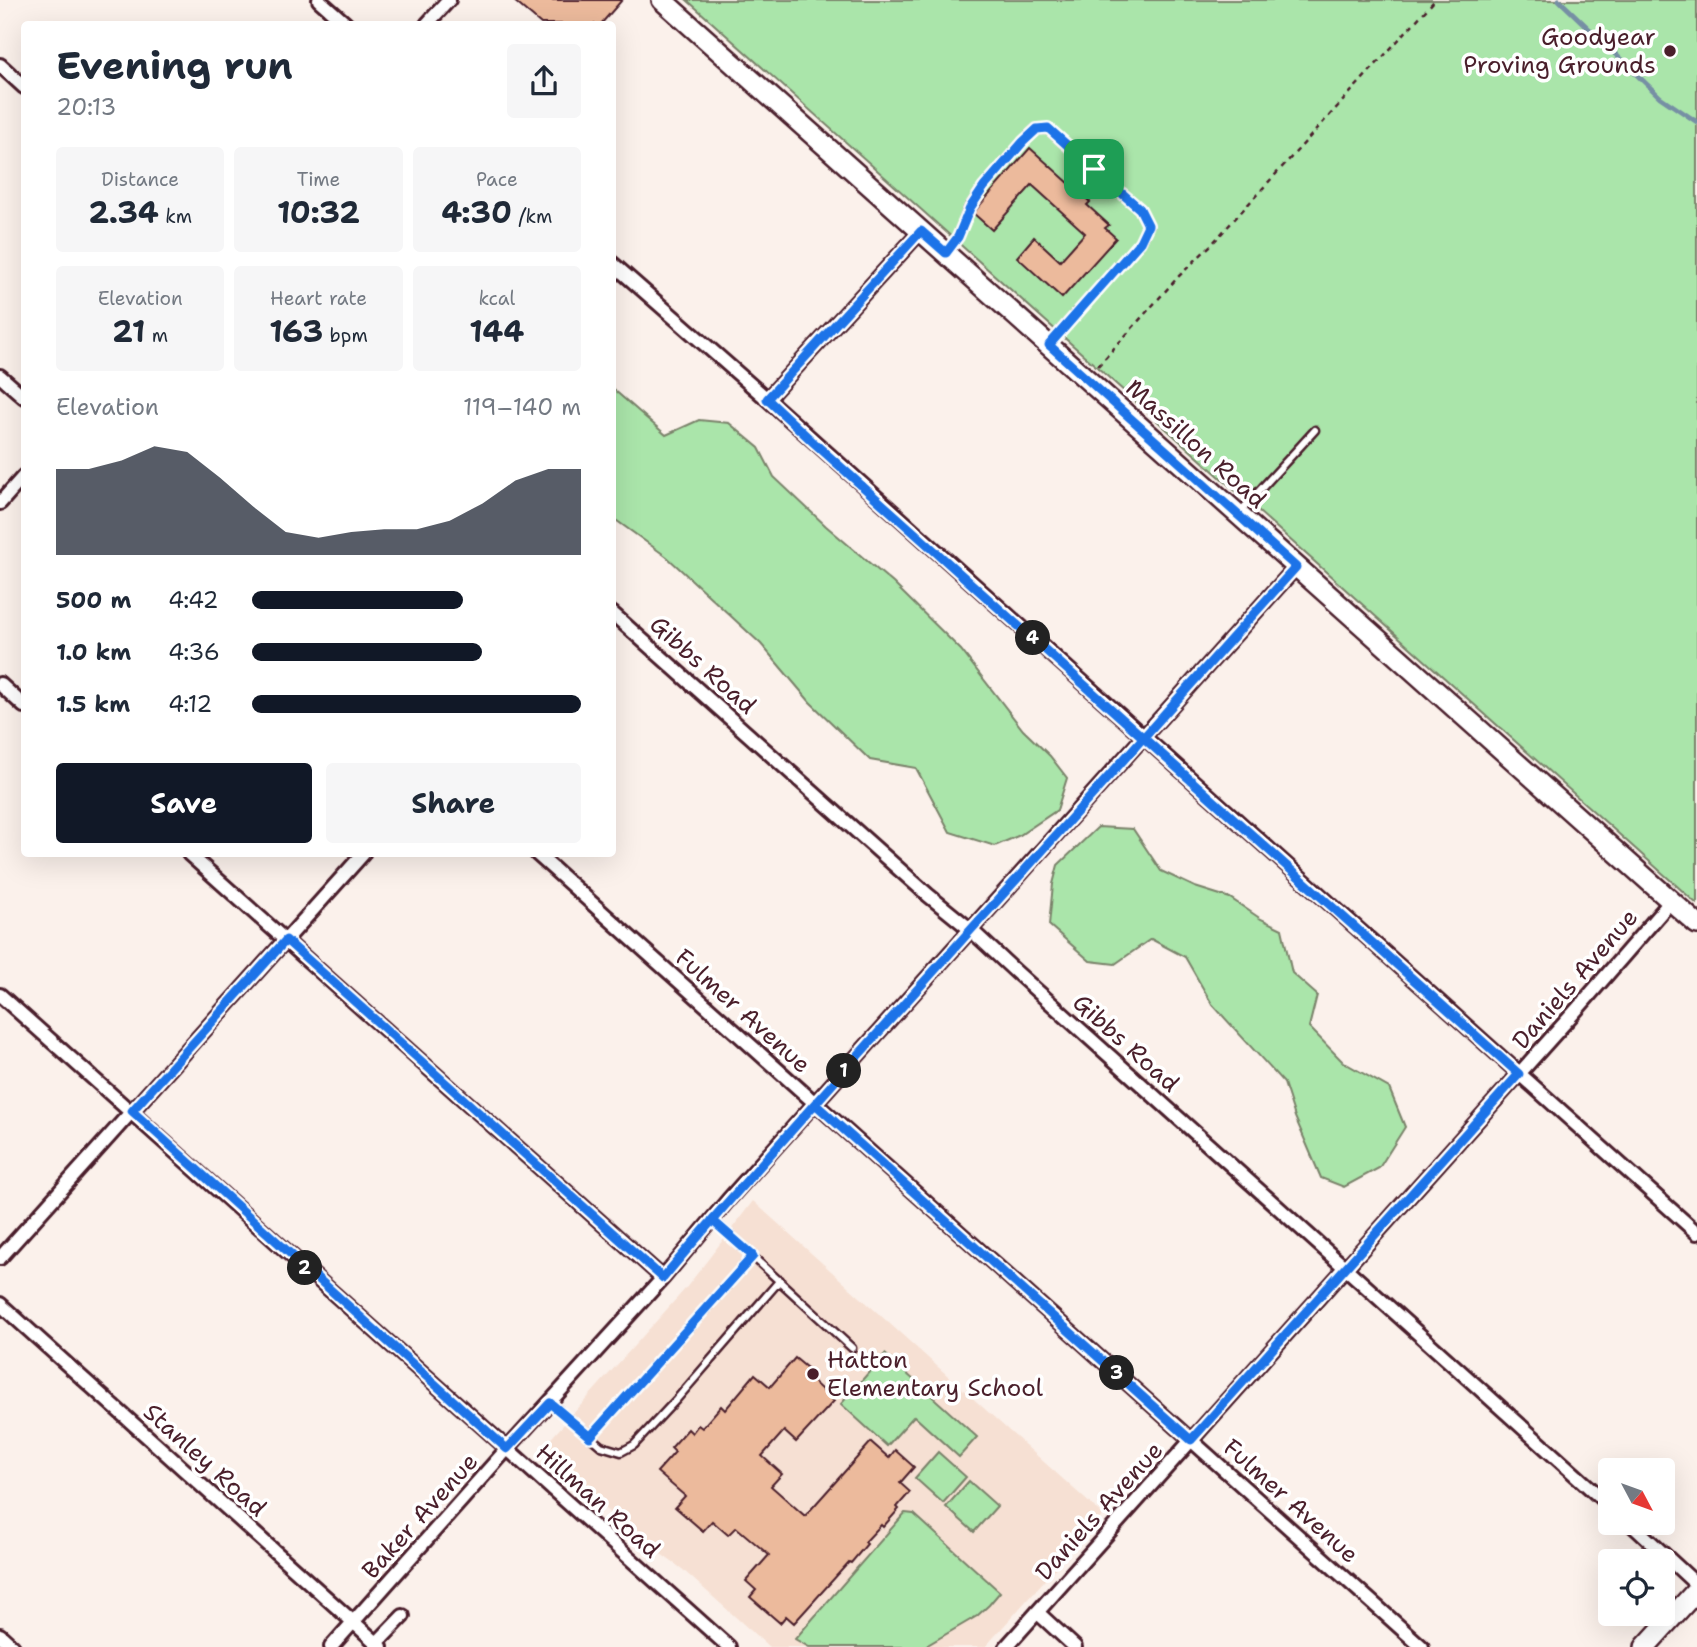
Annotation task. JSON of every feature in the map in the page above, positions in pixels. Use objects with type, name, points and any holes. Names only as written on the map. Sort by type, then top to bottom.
[{"type":"street","points":[[319,0],[343,21]]},
{"type":"street","points":[[430,21],[449,0]]},
{"type":"street","name":"Massillon Road","points":[[663,0],[1697,924]]},
{"type":"street","points":[[0,65],[21,84]]},
{"type":"street","points":[[767,399],[921,231]]},
{"type":"street","points":[[616,266],[1697,1233]]},
{"type":"street","points":[[0,376],[21,394]]},
{"type":"street","points":[[0,503],[21,479]]},
{"type":"street","name":"Baker Avenue","points":[[331,1647],[1296,567]]},
{"type":"street","name":"Gibbs Road","points":[[616,617],[917,886],[971,930],[1598,1495]]},
{"type":"street","points":[[0,684],[21,703]]},
{"type":"street","points":[[192,857],[663,1278]]},
{"type":"street","points":[[0,1258],[360,857]]},
{"type":"street","name":"Fulmer Avenue","points":[[540,857],[1422,1647]]},
{"type":"street","name":"Daniels Avenue","points":[[1006,1647],[1671,901]]},
{"type":"street","name":"Hillman Road","points":[[0,995],[729,1647]]},
{"type":"street","name":"Stanley Road","points":[[0,1304],[379,1645]]},
{"type":"street","points":[[1643,1535],[1697,1587],[1645,1647]]},
{"type":"street","points":[[1037,1612],[1075,1647]]},
{"type":"street","points":[[379,1645],[403,1616]]},
{"type":"street","points":[[0,1635],[13,1647]]},
{"type":"lane","points":[[946,253],[958,237],[970,208],[984,187],[1037,129],[1048,128],[1140,209],[1148,225],[1140,242],[1049,345]]},
{"type":"lane","points":[[1238,514],[1315,430]]},
{"type":"lane","points":[[712,1220],[852,1348]]},
{"type":"lane","points":[[590,1437],[753,1256]]},
{"type":"lane","points":[[550,1403],[601,1446],[621,1452],[634,1445],[676,1400],[780,1280]]},
{"type":"path","points":[[1087,378],[1435,0]]},
{"type":"shaded area","points":[[753,1201],[1103,1515],[985,1647],[769,1647],[682,1569],[634,1535],[542,1452],[546,1444],[686,1288]]},
{"type":"green space","points":[[687,0],[1697,0],[1697,904]]},
{"type":"green space","points":[[616,392],[666,435],[699,420],[729,423],[759,448],[774,477],[893,583],[961,650],[1023,730],[1050,756],[1067,778],[1057,810],[1020,835],[995,846],[950,832],[916,768],[870,760],[810,702],[761,644],[667,557],[616,520]]},
{"type":"green space","points":[[1098,827],[1133,829],[1161,871],[1195,887],[1230,898],[1261,919],[1282,929],[1292,973],[1317,995],[1309,1027],[1343,1062],[1389,1088],[1405,1127],[1379,1168],[1344,1187],[1321,1178],[1284,1083],[1212,1004],[1185,957],[1151,939],[1115,964],[1090,961],[1049,925],[1053,884],[1058,865]]},
{"type":"green space","points":[[885,1354],[977,1437],[959,1457],[914,1416],[887,1446],[841,1404]]},
{"type":"green space","points":[[938,1452],[966,1477],[943,1503],[915,1478]]},
{"type":"green space","points":[[969,1481],[997,1506],[974,1532],[946,1507]]},
{"type":"green space","points":[[905,1513],[914,1514],[1000,1592],[989,1605],[977,1616],[924,1647],[809,1647],[795,1639]]},
{"type":"building","points":[[513,0],[622,0],[604,21],[538,21]]},
{"type":"building","points":[[1030,148],[1090,202],[1087,205],[1109,225],[1105,228],[1116,238],[1062,298],[1017,257],[1034,237],[1060,261],[1085,233],[1032,185],[992,230],[973,213]]},
{"type":"building","points":[[795,1358],[813,1373],[809,1378],[834,1401],[796,1442],[784,1431],[762,1456],[782,1474],[771,1486],[805,1516],[871,1442],[889,1458],[895,1450],[914,1467],[900,1483],[910,1492],[897,1507],[899,1509],[865,1542],[867,1544],[851,1563],[849,1562],[794,1623],[786,1616],[780,1623],[750,1597],[756,1590],[746,1581],[769,1555],[736,1527],[728,1535],[712,1521],[703,1531],[675,1507],[685,1496],[657,1472],[675,1452],[671,1448],[688,1429],[692,1433],[698,1425],[702,1428],[721,1406],[725,1410],[755,1374],[770,1387]]},
{"type":"waterway","points":[[1559,0],[1660,97],[1697,122]]},
{"type":"place","name":"Goodyear Proving Grounds","points":[[1670,51]]},
{"type":"place","name":"Hatton Elementary School","points":[[813,1374]]},
{"type":"route","points":[[1094,169],[1048,128],[1037,129],[984,187],[970,208],[958,237],[946,253],[921,231],[767,399],[813,442],[1144,737],[1519,1074],[1191,1440],[815,1104],[712,1220],[753,1256],[590,1437],[550,1403],[507,1449],[132,1111],[286,940],[663,1278],[729,1199],[815,1104],[1013,882],[1144,737],[1296,567],[1049,345],[1140,242],[1148,225],[1140,209],[1094,169]]}]
